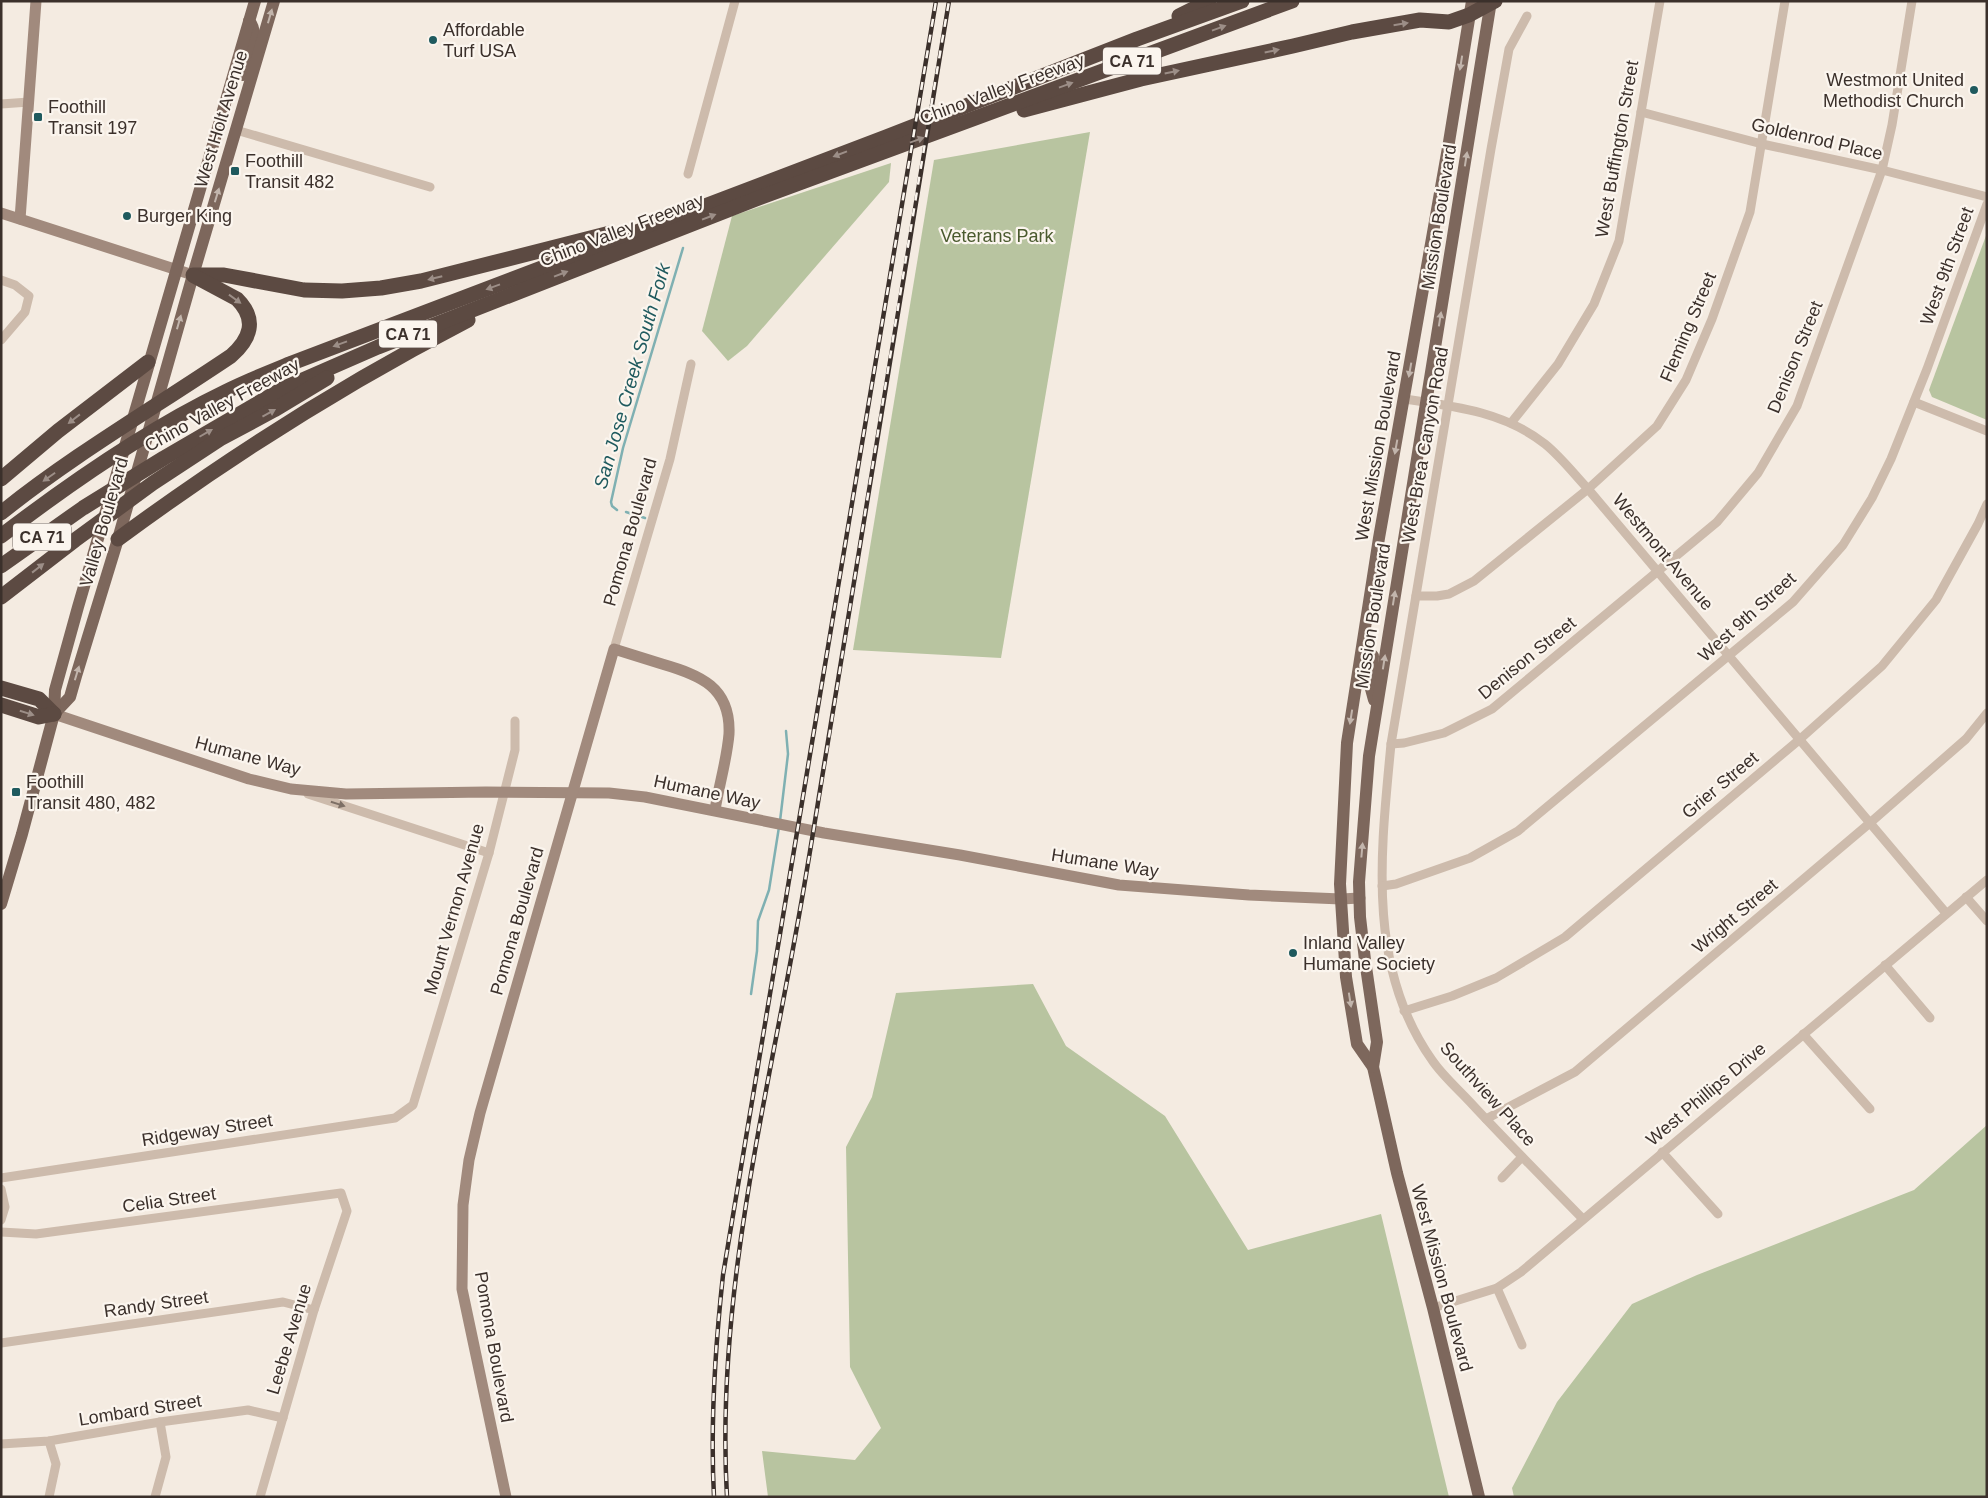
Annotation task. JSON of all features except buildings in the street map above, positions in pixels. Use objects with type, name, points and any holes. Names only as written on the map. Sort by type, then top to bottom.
[{"type":"highway","points":[[1137,39],[1209,1]]},
{"type":"highway","name":"Chino Valley Freeway","points":[[757,192],[886,137],[1137,39],[1242,1]]},
{"type":"highway","name":"Chino Valley Freeway","points":[[1,536],[96,468],[170,422],[225,392],[292,362],[661,226],[955,126],[1292,1]]},
{"type":"highway","points":[[971,120],[998,117],[1141,79],[1352,32],[1420,20],[1449,22],[1470,8],[1492,2]]},
{"type":"highway","points":[[192,275],[224,275],[304,290],[342,291],[381,288],[421,281],[620,230],[661,226]]},
{"type":"highway","name":"Chino Valley Freeway","points":[[1,566],[83,508],[284,388],[378,346],[540,282],[661,226]]},
{"type":"highway","points":[[1,513],[23,495],[239,349],[245,342],[250,326],[249,318],[242,304],[237,299],[192,275]]},
{"type":"highway","points":[[118,539],[163,506],[342,388],[404,353],[540,282]]},
{"type":"highway","points":[[1,597],[152,483],[220,439],[274,410],[378,346]]},
{"type":"highway","points":[[1,480],[66,425],[148,362]]},
{"type":"highway","points":[[1,688],[39,699],[54,714]]},
{"type":"highway","points":[[1,705],[39,717],[54,714]]},
{"type":"main road","name":"West Holt Avenue","points":[[177,270],[255,1]]},
{"type":"main road","name":"West Holt Avenue","points":[[192,275],[274,1]]},
{"type":"main road","name":"Mission Boulevard","points":[[1373,1067],[1377,1042],[1367,979],[1359,882],[1369,756],[1492,2]]},
{"type":"main road","name":"West Mission Boulevard","points":[[1341,899],[1344,772],[1347,743],[1379,538],[1405,399],[1470,8]]},
{"type":"main road","points":[[244,103],[241,80],[255,35],[254,26],[249,21]]},
{"type":"main road","name":"Valley Boulevard","points":[[1,904],[54,714],[55,690],[148,362],[177,270]]},
{"type":"main road","name":"Valley Boulevard","points":[[54,714],[70,697],[118,539],[192,275]]},
{"type":"main road","points":[[1362,652],[1373,656],[1371,689],[1372,696],[1377,704]]},
{"type":"main road","points":[[1341,899],[1346,977],[1356,1044],[1373,1067]]},
{"type":"main road","name":"West Mission Boulevard","points":[[1373,1067],[1397,1173],[1433,1308],[1479,1497]]},
{"type":"street","points":[[20,219],[36,1]]},
{"type":"street","points":[[688,174],[735,1]]},
{"type":"street","name":"West Buffington Street","points":[[1510,423],[1558,364],[1594,304],[1619,241],[1660,1]]},
{"type":"street","name":"Fleming Street","points":[[1416,596],[1449,594],[1474,582],[1588,489],[1657,426],[1686,380],[1712,319],[1750,212],[1785,1]]},
{"type":"street","name":"Denison Street","points":[[1391,744],[1404,743],[1444,733],[1492,709],[1717,522],[1758,473],[1797,406],[1882,170],[1892,125],[1912,1]]},
{"type":"street","name":"West Brea Canyon Road","points":[[1382,886],[1385,806],[1391,744],[1491,149],[1510,49],[1527,16]]},
{"type":"street","points":[[1,104],[29,102]]},
{"type":"street","name":"Goldenrod Place","points":[[1641,112],[1762,144],[1882,170],[1987,197]]},
{"type":"street","points":[[236,130],[430,187]]},
{"type":"street","name":"West 9th Street","points":[[1382,886],[1404,882],[1470,858],[1518,831],[1793,602],[1842,545],[1872,498],[1914,402],[1987,204]]},
{"type":"street","points":[[1,213],[192,275]]},
{"type":"street","points":[[1,280],[15,285],[29,296],[26,312],[1,340]]},
{"type":"street","name":"Pomona Boulevard","points":[[506,1497],[462,1289],[463,1205],[469,1160],[480,1113],[670,459],[691,364]]},
{"type":"street","name":"Westmont Avenue","points":[[1405,399],[1468,408],[1510,423],[1546,445],[1588,489],[1946,913]]},
{"type":"street","points":[[1914,402],[1987,431]]},
{"type":"street","name":"Grier Street","points":[[1404,1011],[1452,996],[1496,978],[1565,937],[1800,740],[1882,666],[1936,600],[1987,504]]},
{"type":"street","points":[[614,649],[693,674],[710,684],[720,696],[726,706],[729,734],[715,810]]},
{"type":"street","name":"Wright Street","points":[[1486,1119],[1575,1072],[1871,822],[1966,739],[1987,713]]},
{"type":"street","name":"Humane Way","points":[[54,714],[249,779],[291,788],[346,794],[609,793],[645,797],[715,810],[747,819],[960,855],[1119,885],[1182,891],[1341,899],[1360,898]]},
{"type":"street","name":"Mount Vernon Avenue","points":[[413,1105],[489,853],[515,750],[516,721]]},
{"type":"street","points":[[291,788],[489,853]]},
{"type":"street","name":"West Phillips Drive","points":[[1433,1308],[1497,1288],[1521,1272],[1987,880]]},
{"type":"street","name":"Southview Place","points":[[1382,886],[1386,944],[1393,981],[1404,1011],[1432,1061],[1583,1219]]},
{"type":"street","points":[[1966,897],[1987,921]]},
{"type":"street","points":[[1885,965],[1930,1018]]},
{"type":"street","points":[[1803,1034],[1870,1109]]},
{"type":"street","name":"Ridgeway Street","points":[[1,1178],[395,1118],[413,1105]]},
{"type":"street","points":[[1662,1152],[1718,1214]]},
{"type":"street","points":[[1502,1178],[1522,1157]]},
{"type":"street","points":[[1,1189],[5,1207],[1,1220]]},
{"type":"street","name":"Celia Street","points":[[1,1232],[36,1234],[341,1193]]},
{"type":"street","name":"Leebe Avenue","points":[[260,1497],[314,1310],[347,1211],[341,1193]]},
{"type":"street","points":[[1497,1288],[1522,1345]]},
{"type":"street","name":"Randy Street","points":[[1,1343],[283,1302],[314,1310]]},
{"type":"street","name":"Lombard Street","points":[[1,1444],[49,1441],[160,1422],[248,1410],[283,1418]]},
{"type":"street","points":[[155,1497],[166,1457],[160,1422]]},
{"type":"street","points":[[49,1441],[56,1464],[49,1497]]},
{"type":"green space","name":"Veterans Park","points":[[1090,132],[1001,658],[853,650],[934,160]]},
{"type":"green space","points":[[891,163],[889,182],[747,346],[728,361],[702,331],[732,216]]},
{"type":"green space","points":[[1987,233],[1987,420],[1932,397],[1929,390]]},
{"type":"green space","points":[[1033,984],[1066,1046],[1165,1116],[1248,1250],[1381,1214],[1449,1497],[768,1497],[762,1451],[855,1460],[881,1428],[850,1367],[846,1147],[872,1097],[896,993]]},
{"type":"green space","points":[[1987,1125],[1987,1497],[1514,1497],[1512,1488],[1557,1402],[1632,1304],[1697,1275],[1914,1190]]},
{"type":"waterway","name":"San Jose Creek South Fork","points":[[617,510],[612,506],[611,502],[623,448],[683,248]]},
{"type":"waterway","name":"San Jose Creek South Fork","points":[[626,512],[645,518]]},
{"type":"waterway","name":"San Jose Creek South Fork","points":[[780,821],[788,754],[786,731]]},
{"type":"waterway","name":"San Jose Creek South Fork","points":[[751,994],[757,951],[758,921],[769,890],[779,827]]},
{"type":"railway","points":[[714,1497],[714,1386],[723,1275],[936,1]]},
{"type":"railway","points":[[727,1497],[725,1420],[729,1343],[748,1190],[804,887],[949,1]]},
{"type":"place","name":"Affordable Turf USA","points":[[433,40]]},
{"type":"place","name":"Westmont United Methodist Church","points":[[1974,90]]},
{"type":"place","name":"Foothill Transit 197","points":[[38,117]]},
{"type":"place","name":"Foothill Transit 482","points":[[235,171]]},
{"type":"place","name":"Burger King","points":[[127,216]]},
{"type":"place","name":"Foothill Transit 480, 482","points":[[16,792]]},
{"type":"place","name":"Inland Valley Humane Society","points":[[1293,953]]}]
